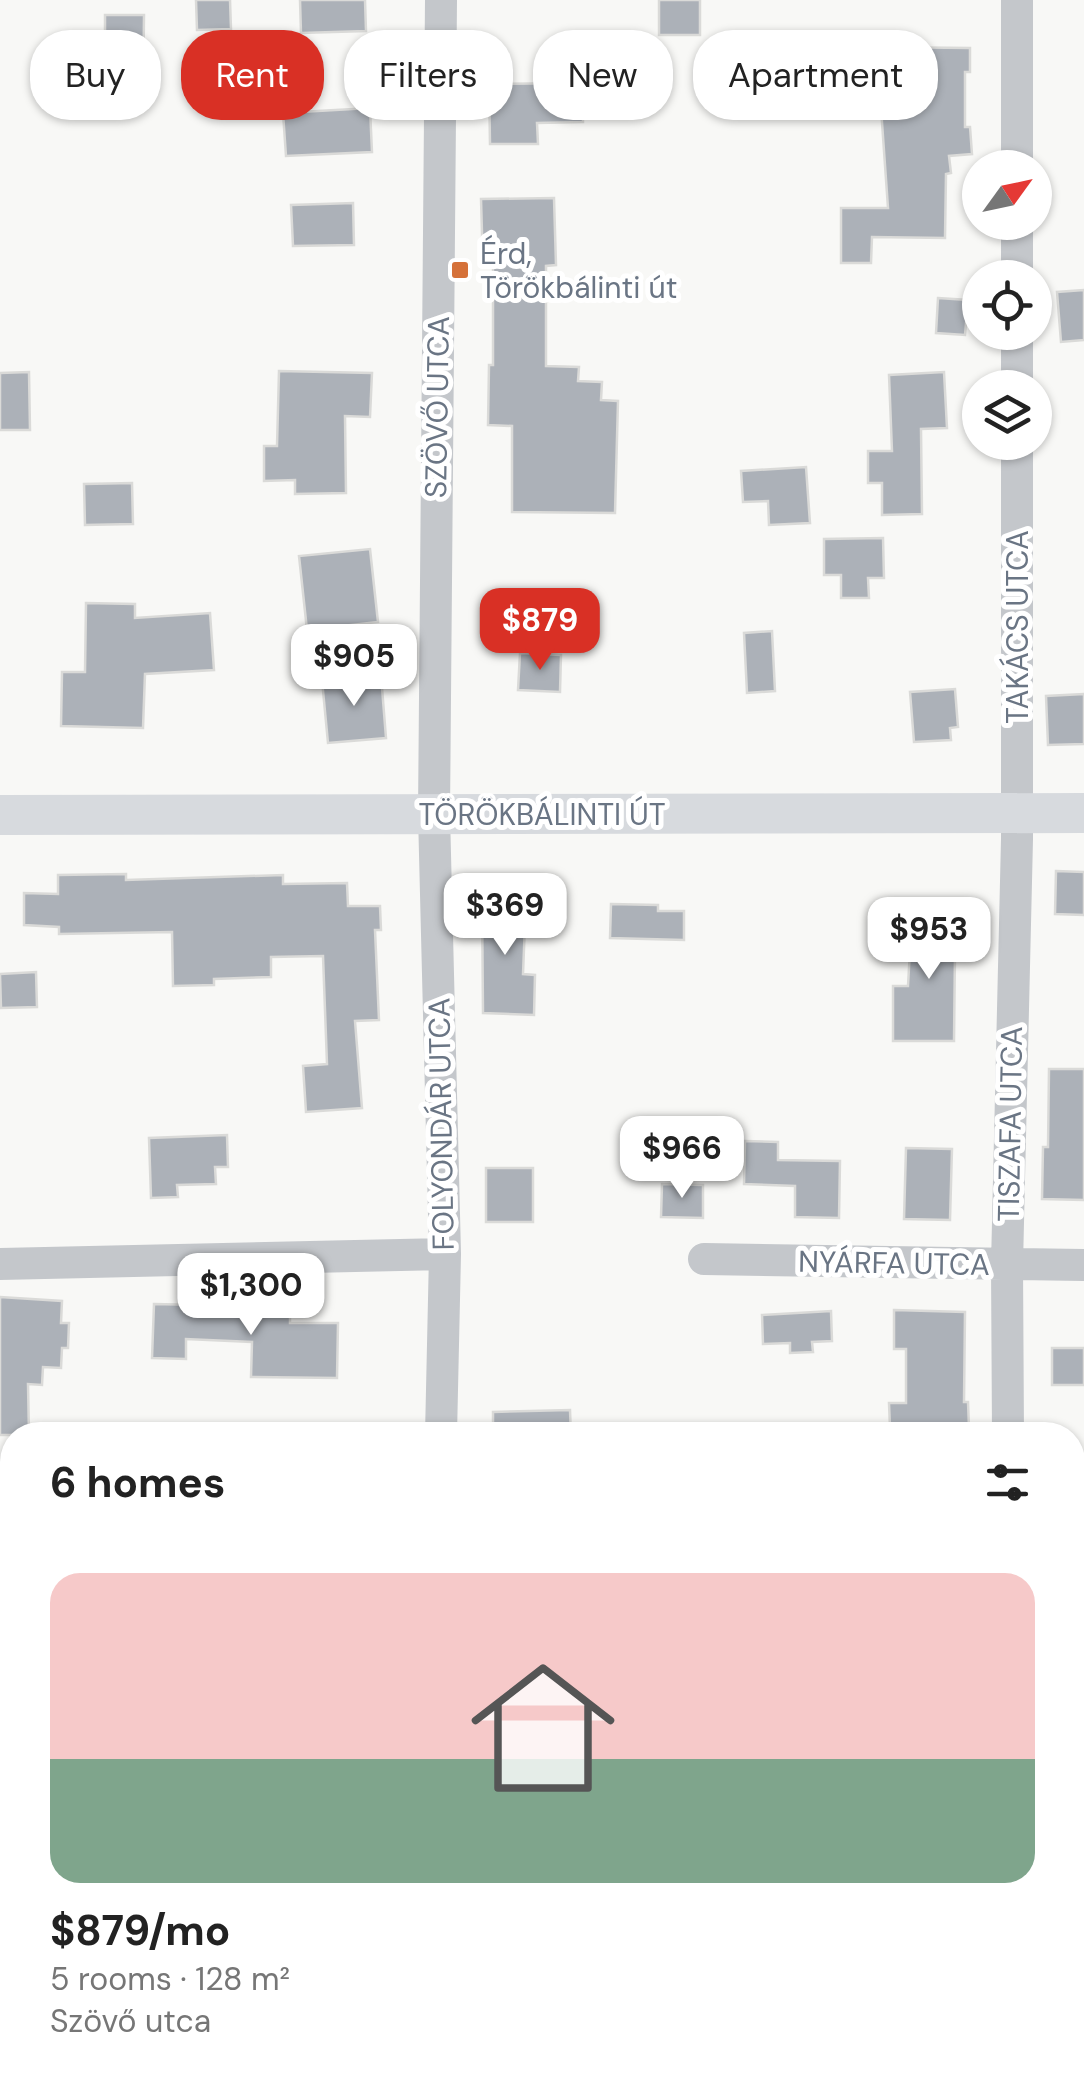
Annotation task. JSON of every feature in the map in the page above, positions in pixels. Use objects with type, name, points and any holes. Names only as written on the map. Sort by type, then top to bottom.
[{"type":"main road","name":"TÖRÖKBÁLINTI ÚT","points":[[0,815],[1084,812]]},
{"type":"street","name":"SZÖVŐ UTCA","points":[[434,814],[440,0]]},
{"type":"street","points":[[1017,0],[1017,150]]},
{"type":"street","name":"TAKÁCS UTCA","points":[[1017,460],[1017,812]]},
{"type":"street","name":"TISZAFA UTCA","points":[[1008,1422],[1006,1265],[1017,812]]},
{"type":"street","name":"FOLYONDÁR UTCA","points":[[434,814],[445,1254],[441,1422]]},
{"type":"street","points":[[0,1264],[445,1254]]},
{"type":"street","name":"NYÁRFA UTCA","points":[[704,1259],[1084,1265]]},
{"type":"building","points":[[196,0],[230,0],[231,29],[197,30]]},
{"type":"building","points":[[300,0],[365,0],[366,30],[301,30]]},
{"type":"building","points":[[659,0],[700,0],[700,30],[693,30],[693,35],[673,35],[673,30],[659,30]]},
{"type":"building","points":[[105,15],[144,15],[144,30],[105,30]]},
{"type":"building","points":[[938,48],[970,48],[970,72],[965,72],[965,127],[970,127],[972,150],[949,156],[945,238],[872,237],[871,263],[841,263],[841,208],[888,208],[882,120],[938,120]]},
{"type":"building","points":[[513,84],[533,84],[533,120],[583,122],[537,123],[538,144],[490,144],[490,120],[513,120]]},
{"type":"building","points":[[344,109],[344,120],[371,120],[372,152],[286,156],[283,120],[324,120],[324,111]]},
{"type":"building","points":[[554,198],[556,265],[546,266],[546,366],[579,367],[578,381],[602,382],[601,400],[618,401],[615,513],[512,512],[512,426],[488,425],[489,365],[493,365],[493,266],[483,267],[481,199]]},
{"type":"building","points":[[353,203],[354,245],[293,246],[291,205]]},
{"type":"building","points":[[1084,290],[1084,340],[1061,342],[1057,292]]},
{"type":"building","points":[[938,298],[962,300],[962,335],[936,333]]},
{"type":"building","points":[[279,371],[372,373],[370,417],[345,416],[346,493],[295,494],[295,480],[264,481],[264,446],[277,446]]},
{"type":"building","points":[[29,372],[30,430],[0,430],[0,373]]},
{"type":"building","points":[[944,372],[947,428],[921,429],[922,514],[882,515],[882,483],[868,483],[868,451],[892,451],[889,375]]},
{"type":"building","points":[[806,467],[810,523],[769,525],[768,501],[743,502],[741,471]]},
{"type":"building","points":[[132,483],[133,524],[85,525],[84,484]]},
{"type":"building","points":[[883,538],[884,578],[868,578],[869,598],[841,598],[841,575],[824,575],[824,539]]},
{"type":"building","points":[[370,549],[378,622],[307,630],[299,556]]},
{"type":"building","points":[[86,603],[135,604],[135,618],[210,613],[214,670],[145,674],[143,728],[61,726],[62,672],[85,672]]},
{"type":"building","points":[[772,631],[775,691],[747,693],[744,633]]},
{"type":"building","points":[[520,653],[561,655],[560,692],[518,690]]},
{"type":"building","points":[[381,675],[386,738],[328,743],[322,680]]},
{"type":"building","points":[[955,689],[958,727],[950,728],[951,740],[914,742],[910,692]]},
{"type":"building","points":[[1084,694],[1084,744],[1048,745],[1046,696]]},
{"type":"building","points":[[1056,871],[1084,872],[1084,915],[1055,914]]},
{"type":"building","points":[[126,874],[126,880],[283,875],[283,884],[347,883],[348,906],[380,906],[381,930],[375,930],[379,1020],[355,1021],[362,1108],[306,1112],[303,1066],[327,1064],[323,956],[271,957],[271,977],[214,979],[214,985],[173,986],[172,932],[59,934],[59,927],[24,925],[24,893],[58,894],[58,875]]},
{"type":"building","points":[[482,897],[526,899],[523,974],[535,975],[534,1015],[483,1013]]},
{"type":"building","points":[[611,904],[658,905],[658,911],[684,911],[684,940],[610,938]]},
{"type":"building","points":[[912,913],[961,916],[955,953],[954,1041],[893,1041],[893,986],[908,986]]},
{"type":"building","points":[[36,972],[37,1007],[1,1008],[0,974]]},
{"type":"building","points":[[1049,1069],[1084,1069],[1084,1200],[1042,1199],[1043,1147],[1048,1147]]},
{"type":"building","points":[[227,1135],[228,1167],[215,1167],[216,1184],[177,1185],[178,1197],[151,1198],[149,1138]]},
{"type":"building","points":[[745,1141],[778,1142],[778,1160],[840,1161],[839,1218],[795,1217],[795,1186],[744,1184]]},
{"type":"building","points":[[906,1148],[952,1149],[950,1220],[904,1219]]},
{"type":"building","points":[[486,1168],[533,1168],[533,1222],[486,1222]]},
{"type":"building","points":[[662,1184],[703,1185],[703,1218],[661,1217]]},
{"type":"building","points":[[0,1297],[62,1301],[61,1323],[69,1323],[68,1348],[62,1348],[61,1368],[43,1367],[42,1385],[28,1384],[29,1422],[0,1422]]},
{"type":"building","points":[[154,1304],[290,1307],[290,1323],[338,1323],[337,1378],[251,1377],[252,1342],[186,1339],[186,1359],[152,1358]]},
{"type":"building","points":[[894,1310],[965,1312],[964,1402],[968,1402],[969,1422],[890,1422],[889,1403],[906,1403],[906,1349],[894,1349]]},
{"type":"building","points":[[831,1311],[832,1341],[812,1342],[813,1352],[790,1353],[790,1343],[763,1344],[762,1315]]},
{"type":"building","points":[[1052,1348],[1084,1348],[1084,1385],[1052,1385]]},
{"type":"building","points":[[570,1410],[570,1422],[493,1422],[493,1412]]},
{"type":"place","name":"Érd, Törökbálinti út","points":[[460,270]]}]
